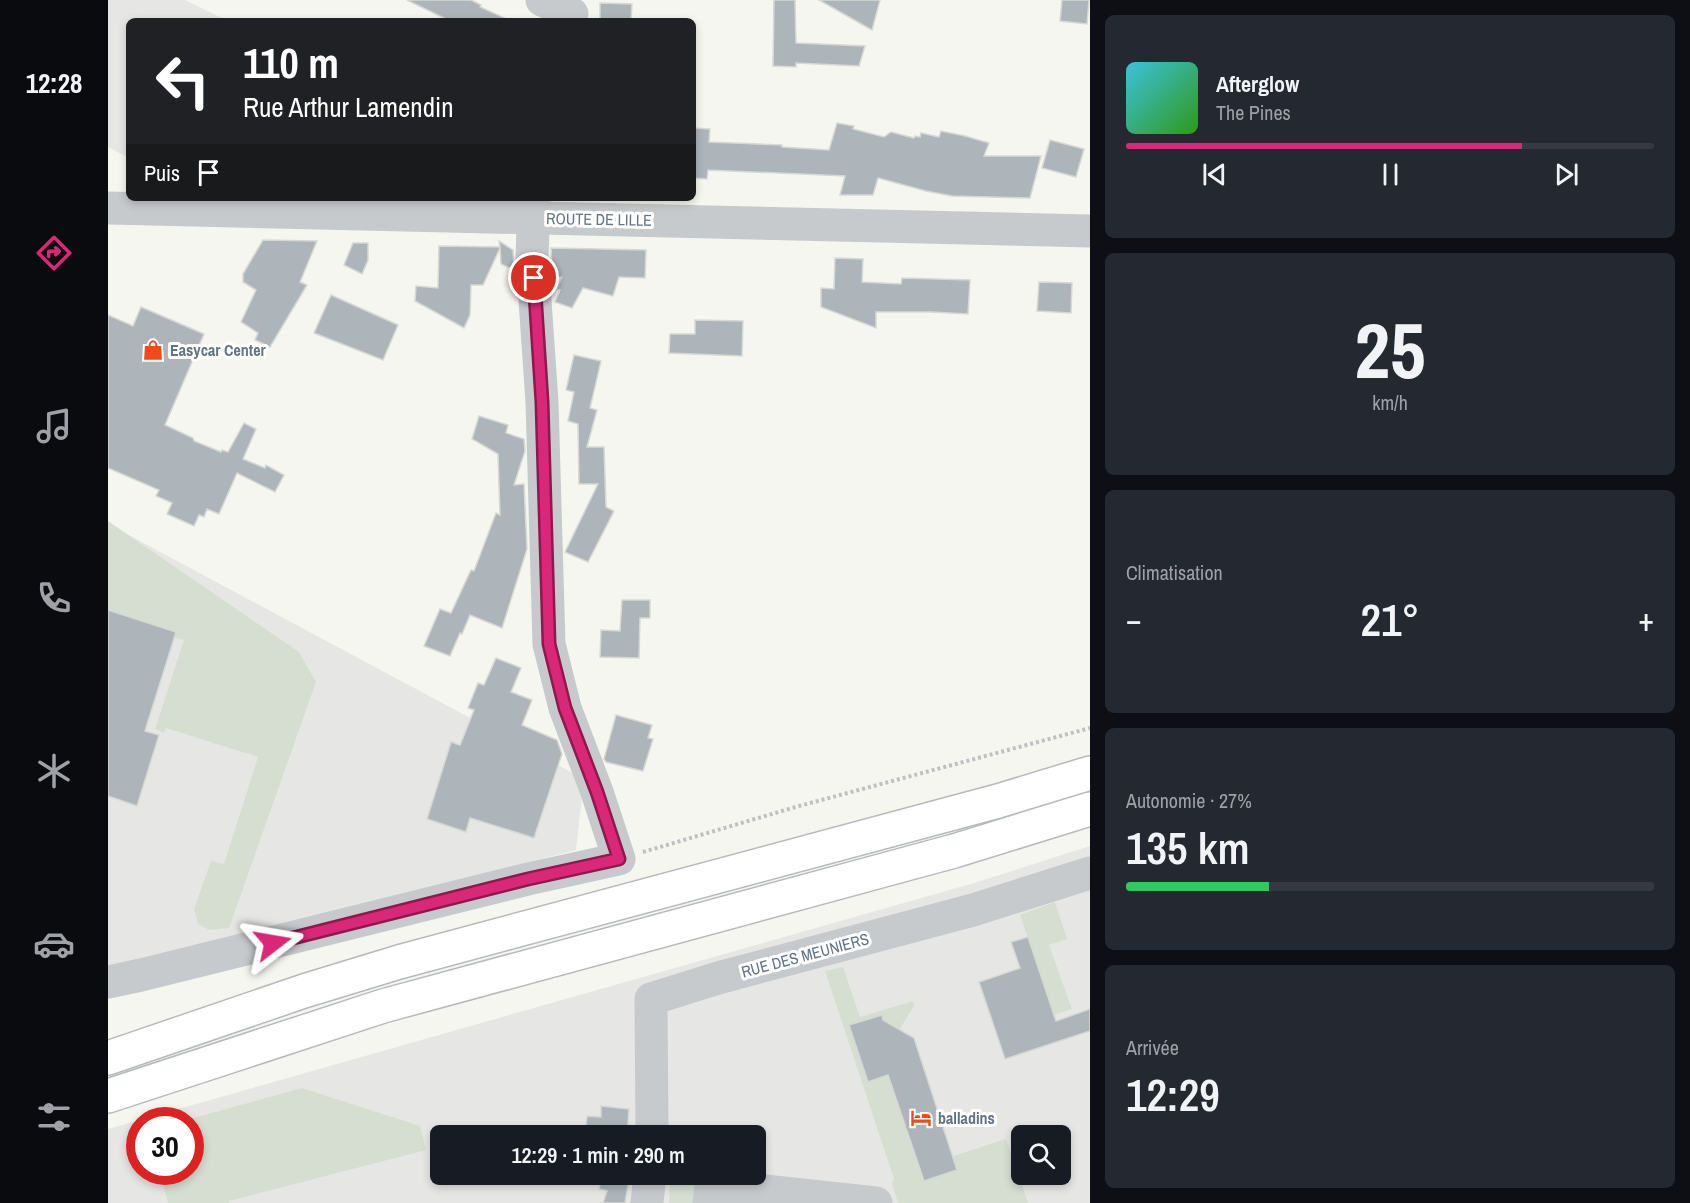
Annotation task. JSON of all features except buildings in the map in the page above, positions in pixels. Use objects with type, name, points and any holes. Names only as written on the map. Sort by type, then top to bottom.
[{"type":"highway","points":[[108,1058],[399,962],[987,804],[1090,773]]},
{"type":"highway","points":[[108,1096],[383,1006],[954,851],[1090,809]]},
{"type":"street","points":[[542,0],[573,12]]},
{"type":"street","name":"ROUTE DE LILLE","points":[[108,208],[534,208],[1090,231]]},
{"type":"street","points":[[108,982],[528,879],[619,859],[597,792],[565,708],[549,644],[542,402],[532,257],[534,208]]},
{"type":"street","name":"RUE DES MEUNIERS","points":[[652,1125],[651,999],[718,978],[973,910],[1090,873]]},
{"type":"street","points":[[647,1203],[649,1185]]},
{"type":"street","points":[[709,1203],[711,1185],[876,1203]]},
{"type":"path","points":[[619,859],[799,806],[1090,728]]},
{"type":"shaded area","points":[[108,0],[185,0],[222,18],[126,18],[126,156],[108,147]]},
{"type":"shaded area","points":[[108,521],[299,652],[316,682],[229,928],[209,930],[198,924],[194,909],[211,861],[224,864],[258,757],[166,728],[164,733],[155,729],[184,640],[175,638],[176,632],[108,610]]},
{"type":"shaded area","points":[[108,524],[584,779],[576,850],[138,966],[108,967]]},
{"type":"shaded area","points":[[1090,846],[1090,1203],[108,1203],[108,1129],[126,1124],[126,1185],[204,1185],[204,1107],[185,1107],[974,883]]},
{"type":"shaded area","points":[[1055,902],[1067,939],[1049,945],[1072,1009],[1054,1015],[1020,915]]},
{"type":"shaded area","points":[[843,967],[860,1017],[913,1001],[914,1006],[893,1040],[890,1038],[881,1015],[849,1025],[864,1071],[876,1079],[888,1075],[923,1181],[957,1170],[953,1156],[1006,1139],[1011,1154],[1011,1185],[1022,1185],[1028,1203],[898,1203],[892,1183],[894,1179],[825,971]]},
{"type":"shaded area","points":[[302,1088],[420,1126],[426,1150],[229,1201],[229,1203],[168,1203],[163,1185],[204,1185],[204,1115]]},
{"type":"shaded area","points":[[670,1185],[695,1185],[694,1203],[669,1203]]},
{"type":"place","name":"Easycar Center","points":[[153,350]]},
{"type":"place","name":"balladins","points":[[921,1118]]},
{"type":"route","points":[[273,943],[528,879],[619,859],[597,792],[565,708],[549,644],[542,402],[534,278]]}]
